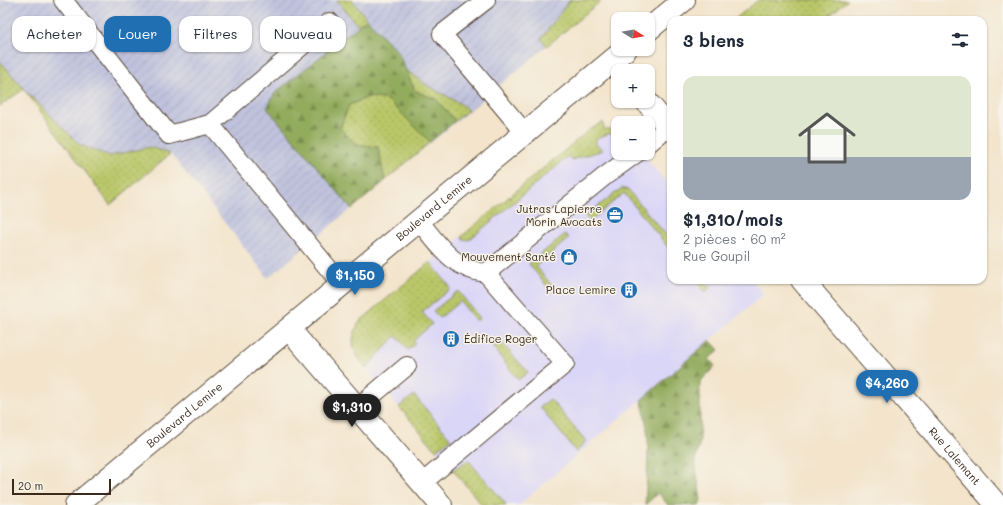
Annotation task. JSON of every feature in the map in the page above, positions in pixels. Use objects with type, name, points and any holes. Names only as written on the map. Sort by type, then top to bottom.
[{"type":"main road","points":[[655,24],[684,0]]},
{"type":"main road","name":"Boulevard Lemire","points":[[76,505],[525,133],[619,60]]},
{"type":"main road","points":[[652,108],[667,124]]},
{"type":"main road","name":"Rue Lalemant","points":[[805,284],[997,505]]},
{"type":"main road","points":[[289,329],[441,505]]},
{"type":"lane","points":[[62,0],[169,135],[210,124],[295,52]]},
{"type":"lane","points":[[486,0],[442,34],[525,133]]},
{"type":"lane","points":[[210,124],[342,285]]},
{"type":"lane","points":[[655,139],[667,129]]},
{"type":"lane","points":[[486,273],[605,176],[627,160]]},
{"type":"lane","points":[[419,221],[454,262],[469,270],[486,273],[565,364],[422,483]]},
{"type":"lane","points":[[357,408],[406,366]]},
{"type":"shaded area","points":[[0,0],[602,0],[268,278],[171,154],[110,205],[24,89],[0,61]]},
{"type":"shaded area","points":[[603,122],[604,129],[611,130],[611,160],[647,160],[667,182],[667,284],[755,284],[764,294],[519,505],[482,505],[357,357],[352,347],[353,335],[359,322],[589,130]]},
{"type":"green space","points":[[337,0],[352,0],[367,19],[357,25]]},
{"type":"green space","points":[[570,0],[602,0],[547,46],[541,39]]},
{"type":"green space","points":[[758,0],[848,0],[829,16],[739,16]]},
{"type":"green space","points":[[367,19],[398,52],[415,91],[436,99],[455,121],[430,142],[388,100],[369,97],[349,105],[340,128],[356,144],[378,147],[385,181],[352,209],[267,108],[275,93],[326,52],[346,52],[346,36]]},
{"type":"green space","points":[[0,61],[24,89],[0,106]]},
{"type":"green space","points":[[406,70],[428,86],[461,104],[468,110],[455,121],[436,99],[415,91]]},
{"type":"green space","points":[[24,89],[80,145],[110,156],[150,147],[170,154],[110,205]]},
{"type":"green space","points":[[369,97],[388,100],[430,142],[385,181],[378,147],[356,144],[340,128],[349,105]]},
{"type":"green space","points":[[603,122],[604,129],[611,130],[611,134],[596,139],[596,144],[603,150],[572,160],[569,156],[469,240],[463,239],[462,236],[589,130]]},
{"type":"green space","points":[[622,188],[628,190],[667,236],[667,246],[624,193],[590,221],[585,216]]},
{"type":"green space","points":[[565,234],[569,238],[536,266],[553,287],[550,290],[529,264]]},
{"type":"green space","points":[[430,262],[451,288],[422,312],[432,324],[413,341],[415,344],[408,350],[396,336],[366,368],[355,351],[353,341],[359,322]]},
{"type":"green space","points":[[698,284],[706,284],[710,288],[705,292]]},
{"type":"green space","points":[[458,291],[480,318],[476,321],[460,301],[440,318],[433,311]]},
{"type":"green space","points":[[498,339],[528,372],[518,380],[491,344]]},
{"type":"green space","points":[[710,340],[719,350],[709,359],[715,366],[700,382],[700,442],[695,461],[701,500],[699,505],[668,505],[658,493],[645,505],[648,439],[647,426],[641,400]]},
{"type":"green space","points":[[414,395],[451,439],[436,450],[399,407]]},
{"type":"green space","points":[[550,399],[586,441],[576,452],[540,407]]},
{"type":"green space","points":[[468,460],[507,505],[482,505],[453,470]]},
{"type":"place","name":"Jutras Lapierre Morin Avocats","points":[[615,215]]},
{"type":"place","name":"Mouvement Santé","points":[[569,257]]},
{"type":"place","name":"Place Lemire","points":[[629,290]]},
{"type":"place","name":"Édifice Roger","points":[[451,339]]}]
